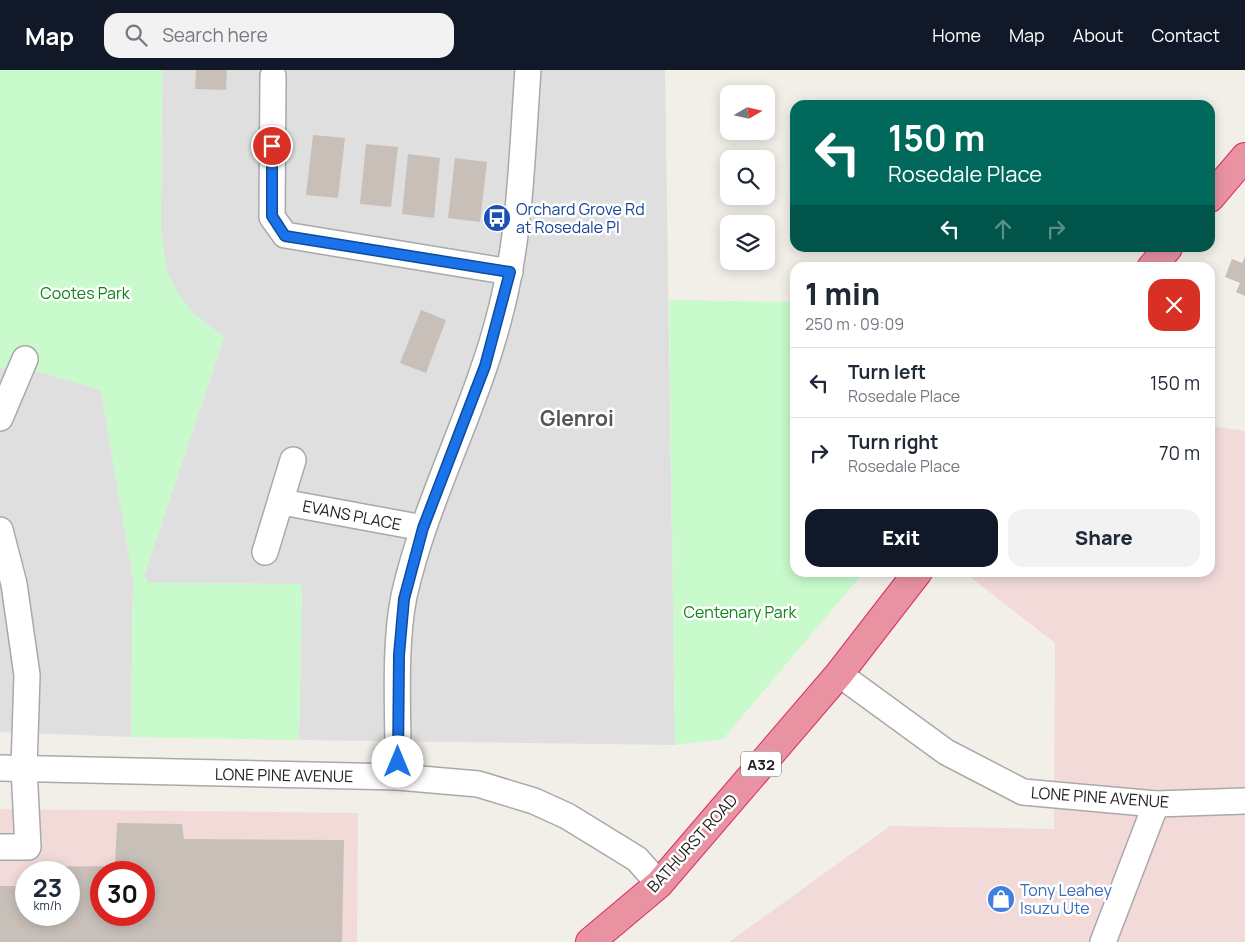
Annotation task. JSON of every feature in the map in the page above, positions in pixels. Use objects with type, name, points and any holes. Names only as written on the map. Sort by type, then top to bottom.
[{"type":"highway","points":[[1215,192],[1245,156]]},
{"type":"highway","points":[[1156,262],[1165,252]]},
{"type":"highway","name":"BATHURST ROAD","points":[[590,942],[659,884],[839,674],[914,577]]},
{"type":"street","points":[[398,777],[400,628],[404,599],[423,528],[485,366],[510,272],[528,70]]},
{"type":"street","points":[[273,76],[272,216],[285,236],[510,272]]},
{"type":"street","points":[[0,418],[25,359]]},
{"type":"street","name":"EVANS PLACE","points":[[265,552],[294,460]]},
{"type":"street","name":"EVANS PLACE","points":[[282,502],[423,528]]},
{"type":"street","points":[[0,530],[14,584],[27,675],[12,768],[28,847],[0,847]]},
{"type":"street","name":"LONE PINE AVENUE","points":[[839,674],[946,752],[1023,792],[1156,804],[1245,800]]},
{"type":"street","name":"LONE PINE AVENUE","points":[[12,768],[398,777],[478,784],[534,801],[567,816],[637,859],[659,884]]},
{"type":"street","points":[[1103,942],[1156,804]]},
{"type":"shaded area","points":[[162,70],[665,70],[675,745],[299,740],[302,584],[148,583],[144,576],[224,337],[195,315],[178,294],[166,269],[161,229]]},
{"type":"shaded area","points":[[0,368],[33,370],[101,390],[133,579],[131,737],[0,732]]},
{"type":"shaded area","points":[[1215,427],[1245,431],[1245,942],[729,942],[890,826],[1054,829],[1055,643],[970,577],[1215,577]]},
{"type":"shaded area","points":[[0,809],[358,813],[357,942],[0,942]]},
{"type":"green space","name":"Cootes Park","points":[[0,70],[162,70],[161,229],[166,269],[178,294],[195,315],[224,337],[144,576],[149,583],[302,584],[299,740],[131,737],[133,579],[101,390],[33,370],[0,368]]},
{"type":"green space","name":"Centenary Park","points":[[669,300],[790,302],[790,577],[860,577],[723,739],[675,745]]},
{"type":"building","points":[[196,70],[227,70],[226,90],[195,89]]},
{"type":"building","points":[[313,135],[345,138],[338,198],[306,195]]},
{"type":"building","points":[[366,144],[398,147],[391,207],[360,204]]},
{"type":"building","points":[[408,154],[440,158],[434,218],[402,214]]},
{"type":"building","points":[[455,158],[487,162],[480,222],[448,218]]},
{"type":"building","points":[[1245,257],[1245,296],[1236,292],[1240,283],[1225,277],[1232,259],[1242,263]]},
{"type":"building","points":[[421,310],[446,320],[426,373],[400,363]]},
{"type":"building","points":[[117,823],[182,824],[184,839],[344,840],[342,942],[0,942],[0,886],[15,886],[15,926],[80,926],[80,866],[90,866],[90,926],[155,926],[155,861],[115,861]]},
{"type":"place","name":"Orchard Grove Rd at Rosedale Pl","points":[[497,218]]},
{"type":"place","name":"Tony Leahey Isuzu Ute","points":[[1001,899]]},
{"type":"district","name":"Glenroi","points":[[577,418]]},
{"type":"route","points":[[272,146],[272,216],[285,236],[510,272],[485,366],[423,528],[404,599],[399,655],[398,762]]}]
